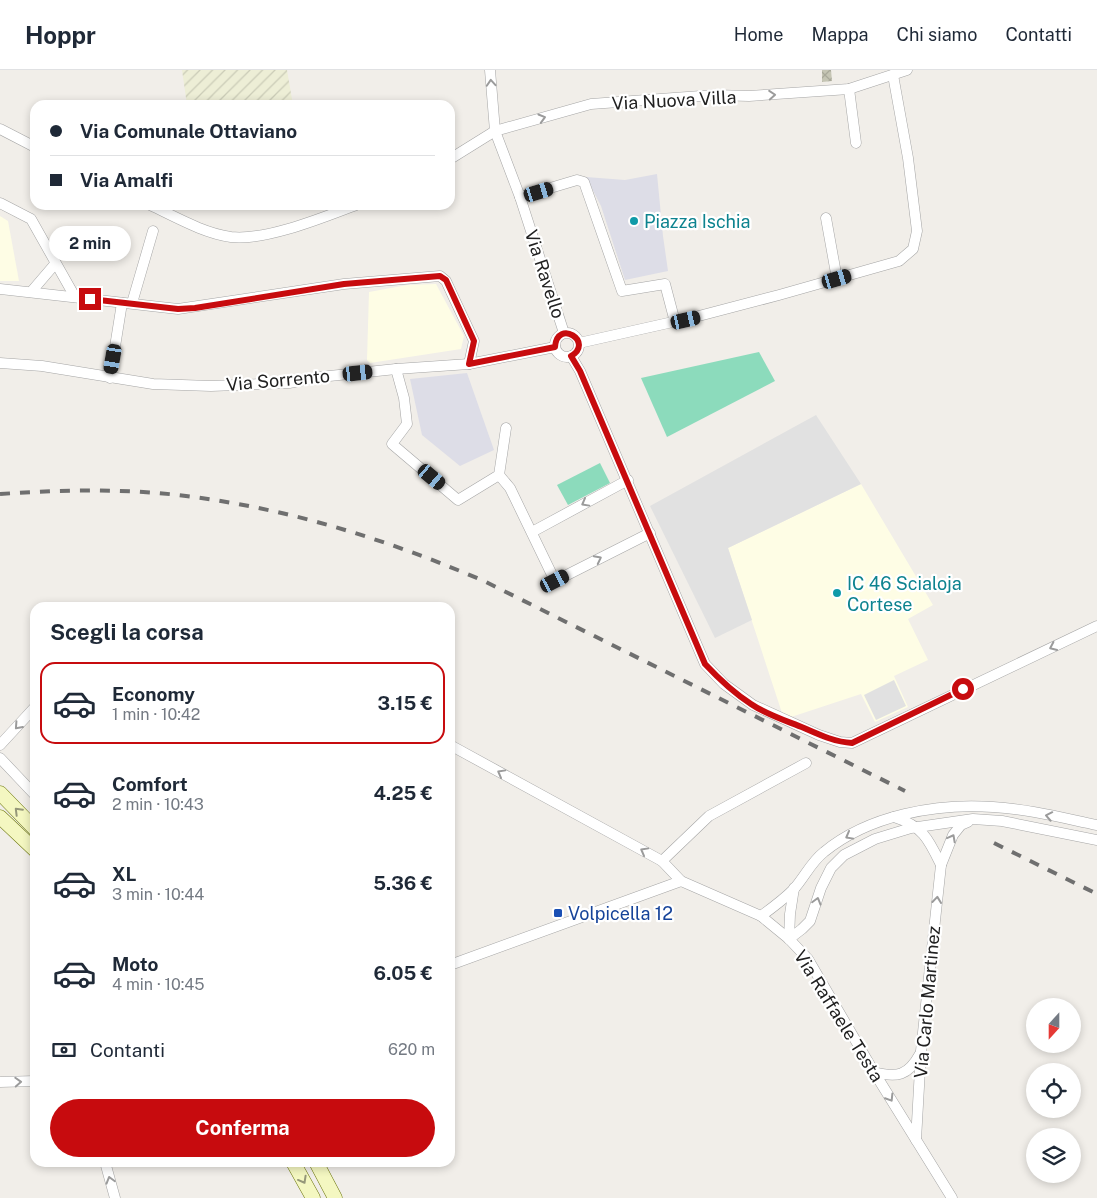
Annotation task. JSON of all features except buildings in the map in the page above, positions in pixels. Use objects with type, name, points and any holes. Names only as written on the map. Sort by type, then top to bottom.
[{"type":"main road","points":[[0,793],[30,824]]},
{"type":"main road","points":[[0,817],[30,845]]},
{"type":"main road","points":[[297,1167],[313,1198]]},
{"type":"main road","points":[[319,1167],[335,1198]]},
{"type":"street","name":"Via Ravello","points":[[490,70],[495,131],[520,197],[564,333]]},
{"type":"street","name":"Via Nuova Villa","points":[[455,156],[495,131],[591,104],[714,95],[750,96],[849,89],[907,70]]},
{"type":"street","points":[[579,343],[676,322],[899,261],[913,249],[917,231],[908,158],[894,75]]},
{"type":"street","points":[[849,89],[856,143]]},
{"type":"street","points":[[0,129],[30,144]]},
{"type":"street","points":[[520,197],[577,180],[584,182],[622,290],[665,284],[676,322]]},
{"type":"street","points":[[0,203],[30,219],[74,297]]},
{"type":"street","points":[[160,210],[198,228],[232,237],[261,236],[312,222],[343,210]]},
{"type":"street","points":[[826,218],[837,279]]},
{"type":"street","points":[[110,378],[127,303],[153,231]]},
{"type":"street","points":[[31,292],[56,264]]},
{"type":"street","points":[[0,289],[178,309],[195,308],[344,284],[440,276],[446,280],[474,341],[469,364]]},
{"type":"street","points":[[564,333],[573,334],[579,343],[578,350],[571,356],[561,355],[555,347],[557,339],[564,333]]},
{"type":"street","name":"Via Sorrento","points":[[0,363],[42,366],[153,384],[211,386],[289,383],[320,377],[469,364],[555,347]]},
{"type":"street","points":[[571,356],[580,371],[628,480],[705,664],[724,684],[752,705],[795,725],[840,742],[852,743],[1097,626]]},
{"type":"street","points":[[396,369],[404,398],[407,424],[392,444],[458,500],[499,475]]},
{"type":"street","points":[[506,428],[499,475],[510,488],[555,581],[650,533]]},
{"type":"street","points":[[532,532],[628,480]]},
{"type":"street","points":[[0,744],[30,712]]},
{"type":"street","points":[[455,748],[662,861],[681,881],[455,963]]},
{"type":"street","points":[[0,758],[30,790]]},
{"type":"street","points":[[662,861],[709,816],[806,763]]},
{"type":"street","points":[[761,916],[794,888],[810,865],[824,852],[839,841],[867,826],[894,816],[959,806],[992,807],[1019,810],[1097,825]]},
{"type":"street","points":[[894,816],[906,820],[917,827],[928,838],[941,865]]},
{"type":"street","points":[[789,939],[810,921],[830,868],[844,855],[875,839],[917,827],[973,819],[1002,821],[1097,840]]},
{"type":"street","name":"Via Carlo Martinez","points":[[916,1140],[921,1051],[941,865],[953,835],[961,825],[973,819]]},
{"type":"street","name":"Via Raffaele Testa","points":[[681,881],[761,916],[789,939],[808,959],[874,1072],[952,1198]]},
{"type":"street","points":[[789,939],[794,888]]},
{"type":"street","points":[[874,1072],[898,1076],[915,1063],[921,1051]]},
{"type":"street","points":[[0,1082],[30,1081]]},
{"type":"street","points":[[106,1167],[115,1198]]},
{"type":"shaded area","points":[[182,70],[287,70],[292,100],[186,100]]},
{"type":"shaded area","points":[[822,70],[831,70],[832,81],[822,82]]},
{"type":"shaded area","name":"Piazza Ischia","points":[[657,174],[668,271],[625,280],[601,206],[586,177],[625,180]]},
{"type":"shaded area","points":[[0,216],[8,221],[19,281],[0,281]]},
{"type":"shaded area","points":[[436,284],[464,336],[461,349],[370,363],[367,360],[369,292],[407,285]]},
{"type":"shaded area","points":[[467,373],[494,450],[460,466],[422,435],[410,379]]},
{"type":"shaded area","points":[[816,415],[861,484],[728,548],[752,620],[715,638],[650,506]]},
{"type":"shaded area","points":[[861,484],[933,605],[908,619],[928,660],[894,676],[908,707],[875,722],[861,694],[788,718],[782,713],[728,548]]},
{"type":"shaded area","points":[[894,680],[906,706],[876,720],[864,695]]},
{"type":"green space","points":[[759,352],[775,381],[667,437],[641,378]]},
{"type":"green space","points":[[600,463],[610,483],[568,505],[557,485]]},
{"type":"railway","points":[[0,494],[93,491],[163,493],[186,496],[263,509],[301,518],[412,552],[484,581],[905,791]]},
{"type":"railway","points":[[994,843],[1097,894]]},
{"type":"place","name":"Piazza Ischia","points":[[634,221]]},
{"type":"place","name":"IC 46 Scialoja Cortese","points":[[837,593]]},
{"type":"place","name":"Volpicella 12","points":[[558,913]]},
{"type":"route","points":[[90,299],[178,309],[195,308],[344,284],[440,276],[446,280],[474,341],[469,364],[555,347],[559,336],[564,333],[573,334],[578,340],[579,345],[575,354],[571,356],[580,371],[628,480],[705,664],[724,684],[752,705],[773,715],[819,735],[840,742],[852,743],[963,689]]}]
